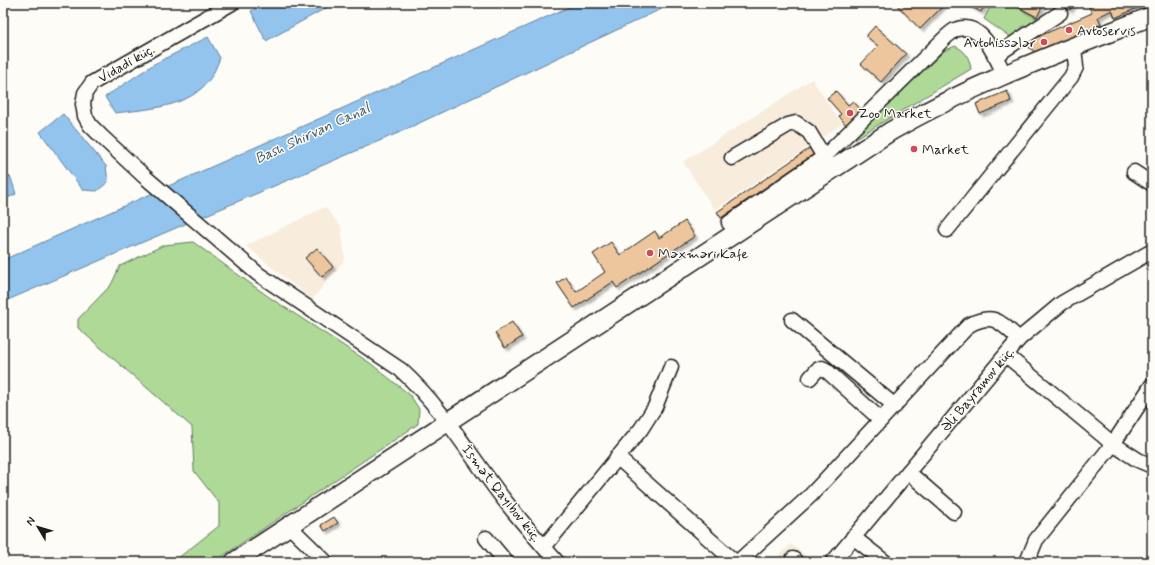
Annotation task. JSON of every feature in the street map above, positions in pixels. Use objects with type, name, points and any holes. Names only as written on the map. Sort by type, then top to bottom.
[{"type":"main road","points":[[234,562],[448,422],[828,163],[924,112],[1004,74],[1152,16]]},
{"type":"street","name":"Vidadi küç.","points":[[203,228],[90,125],[85,116],[83,104],[85,93],[92,83],[100,77],[232,3]]},
{"type":"street","points":[[995,56],[1060,13]]},
{"type":"street","points":[[729,223],[828,163],[947,36],[957,28],[970,28],[983,37],[1004,74]]},
{"type":"street","points":[[947,230],[1071,77],[1076,67],[1074,46]]},
{"type":"street","points":[[732,158],[788,125],[796,123],[809,132],[828,163]]},
{"type":"street","points":[[1134,172],[1152,184]]},
{"type":"street","name":"İsmət Qayıbov küç.","points":[[203,228],[278,289],[401,370],[422,389],[448,422],[496,490],[557,562]]},
{"type":"street","name":"Əli Bayramov küç.","points":[[833,562],[1019,338],[1062,303],[1152,251]]},
{"type":"street","points":[[738,562],[811,495],[895,406],[937,357],[969,325],[982,318],[994,319],[1019,338]]},
{"type":"street","points":[[792,320],[895,406]]},
{"type":"street","points":[[1006,355],[1113,444],[1138,460],[1152,466]]},
{"type":"street","points":[[544,547],[641,429],[655,406],[670,367]]},
{"type":"street","points":[[810,378],[817,370],[822,368],[826,370],[881,420]]},
{"type":"street","points":[[1027,562],[1040,535],[1113,444],[1152,385]]},
{"type":"street","points":[[617,457],[735,562]]},
{"type":"street","points":[[908,472],[954,512]]},
{"type":"street","points":[[289,526],[326,562]]},
{"type":"street","points":[[853,537],[885,562]]},
{"type":"street","points":[[486,538],[506,562]]},
{"type":"shaded area","points":[[812,79],[842,124],[715,210],[683,162]]},
{"type":"shaded area","points":[[325,207],[341,227],[345,259],[312,300],[246,246]]},
{"type":"shaded area","points":[[791,544],[814,562],[771,562]]},
{"type":"green space","points":[[992,3],[1008,3],[1037,17],[1031,26],[1023,26],[1013,39],[984,19]]},
{"type":"green space","points":[[955,46],[962,50],[966,55],[971,69],[848,143],[944,51]]},
{"type":"green space","points":[[193,242],[269,297],[370,363],[410,395],[419,409],[418,424],[214,562],[173,562],[219,526],[219,503],[194,471],[192,427],[78,328],[78,319],[111,285],[120,266],[164,245]]},
{"type":"water","points":[[265,3],[335,3],[266,41],[251,11]]},
{"type":"water","name":"Bash Shirvan Canal","points":[[578,3],[674,3],[398,133],[3,302],[3,260]]},
{"type":"water","points":[[208,37],[220,58],[209,80],[201,89],[179,102],[166,106],[115,113],[105,97],[154,64]]},
{"type":"water","points":[[63,114],[106,166],[108,182],[97,191],[83,190],[40,132]]},
{"type":"water","points":[[3,170],[11,178],[16,194],[3,200]]},
{"type":"building","points":[[895,3],[920,4],[946,3],[920,29]]},
{"type":"building","points":[[964,3],[986,3],[981,12]]},
{"type":"building","points":[[1022,3],[1044,3],[1037,17],[1020,8]]},
{"type":"building","points":[[1057,3],[1074,3],[1070,10]]},
{"type":"building","points":[[1087,3],[1148,3],[1115,18],[1112,10],[1098,17],[1101,24],[1036,53],[1024,43],[1092,13]]},
{"type":"building","points":[[875,26],[906,54],[881,82],[861,64],[878,46],[866,36]]},
{"type":"building","points":[[836,91],[848,105],[853,101],[862,111],[846,125],[839,116],[841,114],[827,98]]},
{"type":"building","points":[[1007,91],[1011,101],[980,114],[976,104]]},
{"type":"building","points":[[810,148],[814,154],[721,218],[717,212]]},
{"type":"building","points":[[685,221],[695,236],[617,288],[613,282],[574,308],[557,283],[566,277],[576,292],[605,272],[593,254],[611,242],[620,255],[655,231],[659,238]]},
{"type":"building","points":[[317,248],[333,267],[322,277],[305,258]]},
{"type":"building","points":[[512,322],[522,337],[505,348],[495,333]]},
{"type":"building","points":[[334,517],[338,523],[325,531],[321,525]]},
{"type":"place","name":"Avtoservis","points":[[1069,30]]},
{"type":"place","name":"Avtohissələr","points":[[1044,42]]},
{"type":"place","name":"Zoo Market","points":[[850,113]]},
{"type":"place","name":"Market","points":[[914,149]]},
{"type":"place","name":"Məxməri Kafe","points":[[650,253]]}]
